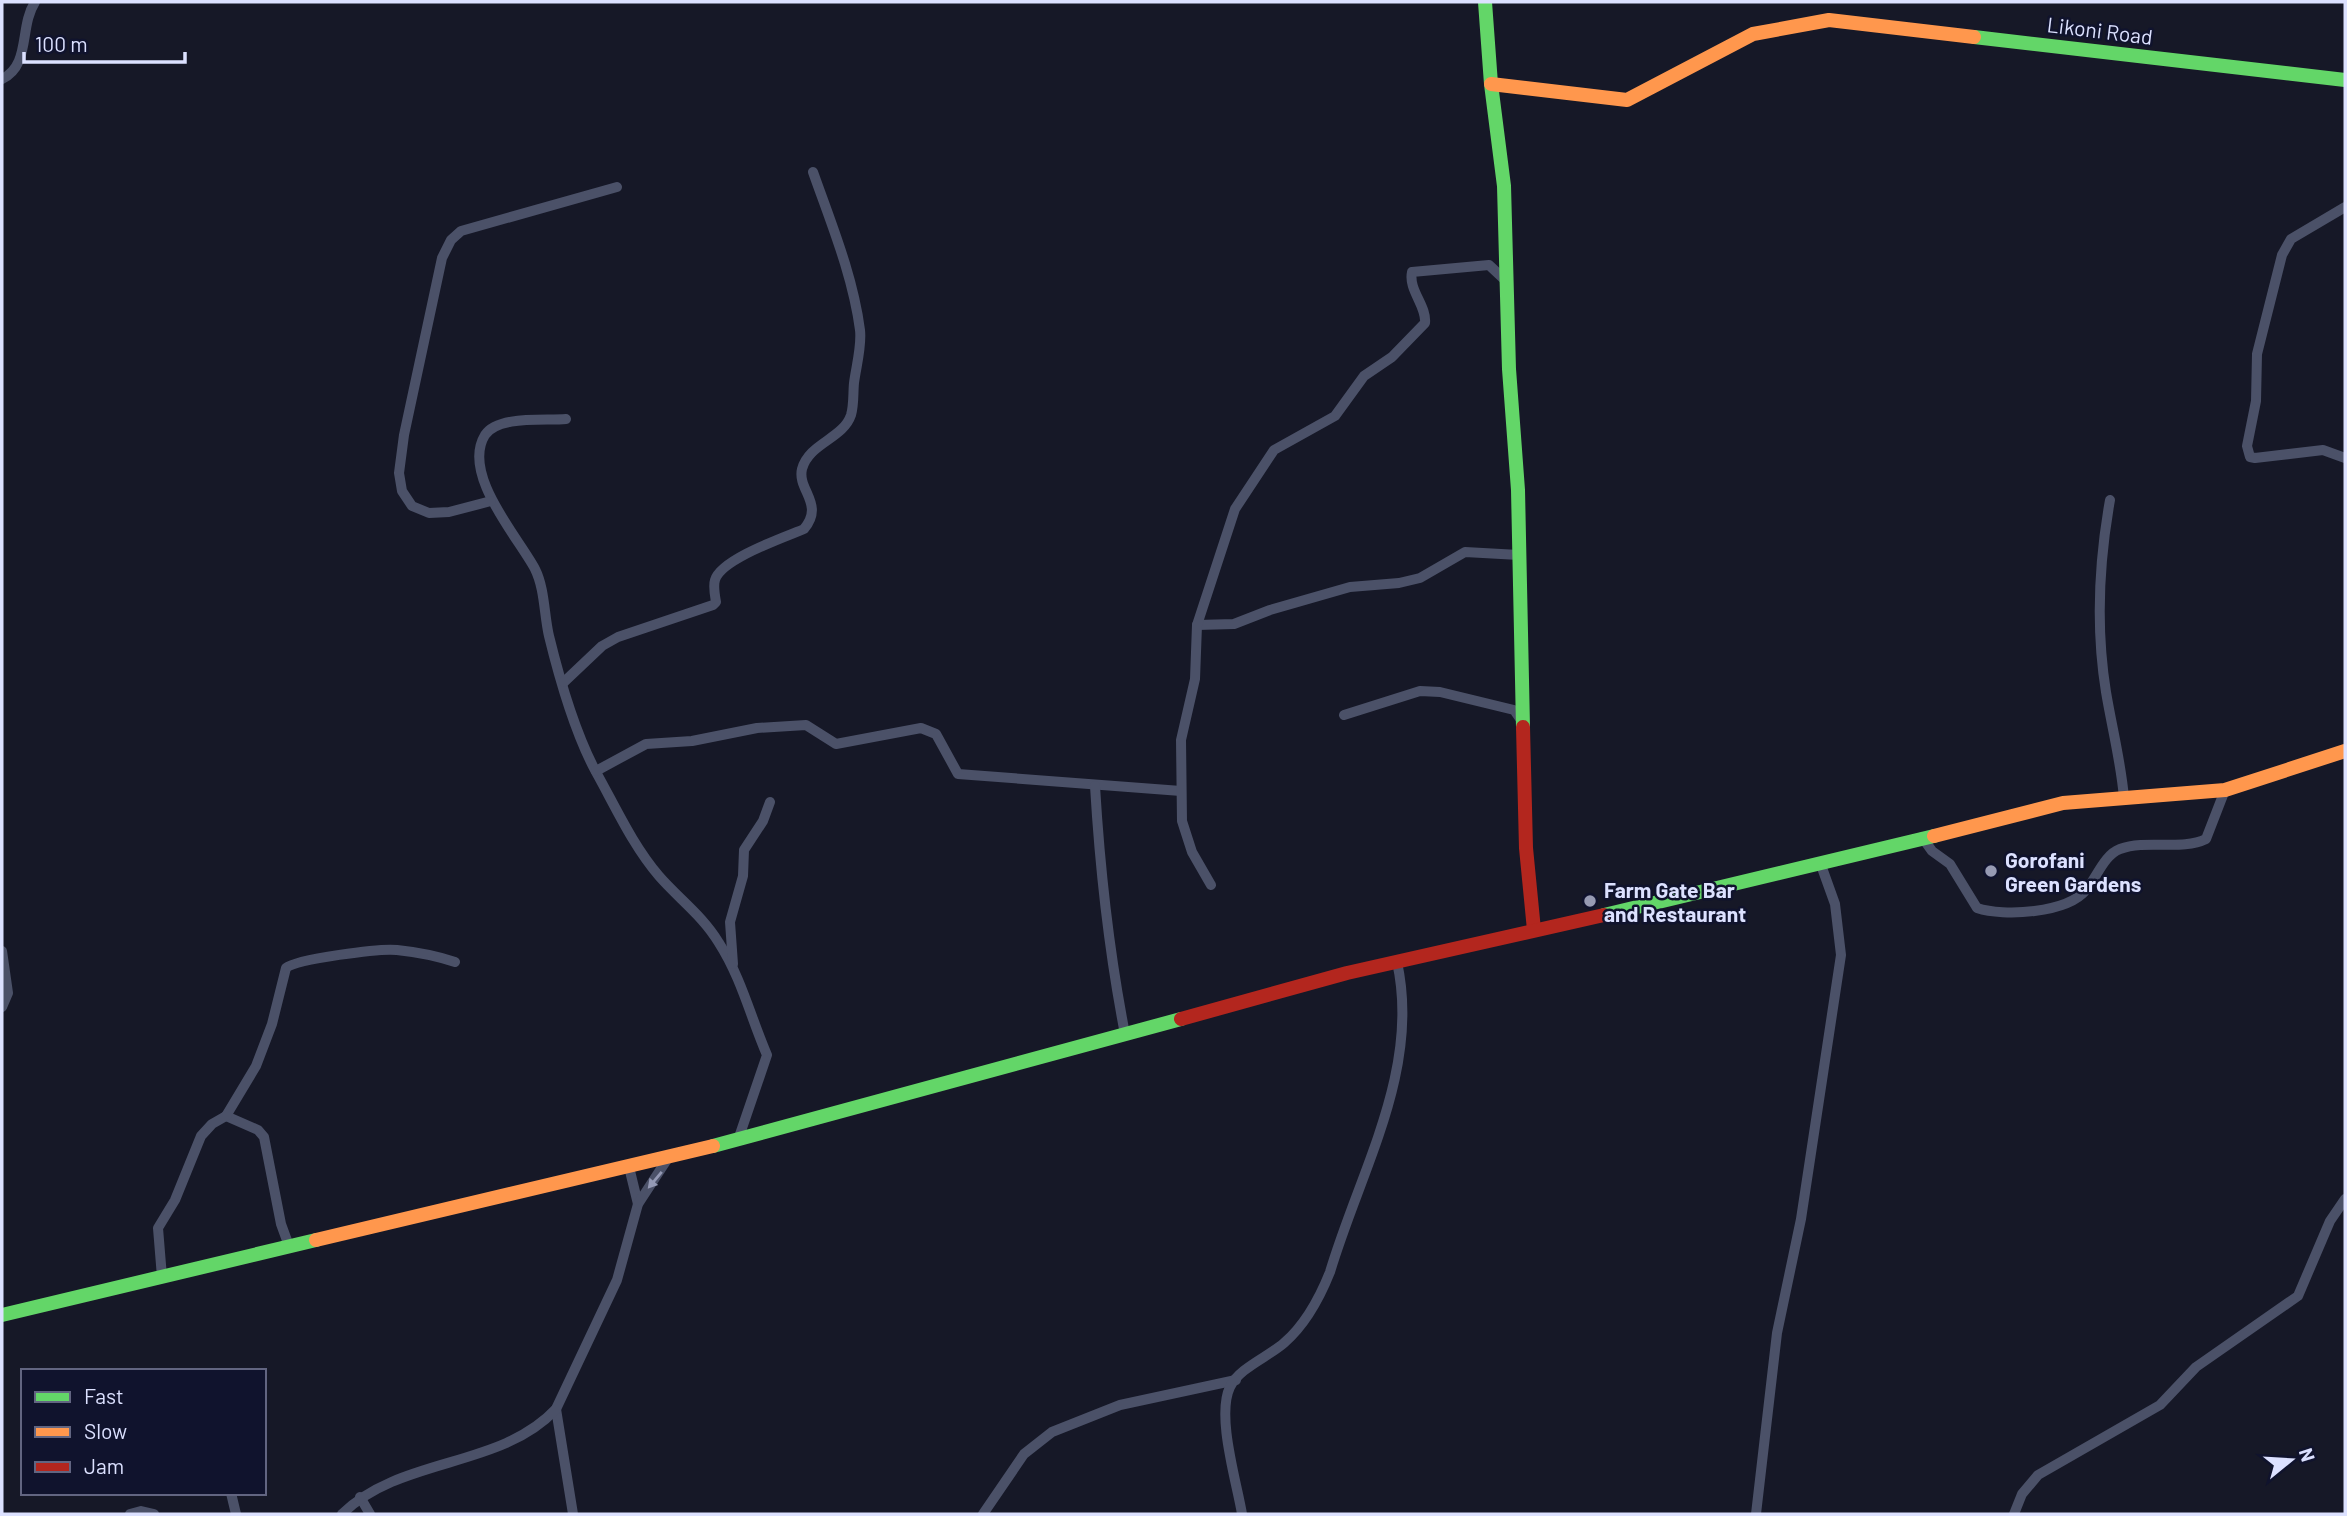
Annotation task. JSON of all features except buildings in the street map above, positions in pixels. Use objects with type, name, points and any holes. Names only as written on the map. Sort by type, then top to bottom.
[{"type":"street","points":[[2,79],[10,75],[20,63],[25,20],[34,2]]},
{"type":"street","points":[[1485,2],[1491,84],[1504,186],[1505,280],[1520,555],[1526,848],[1534,930]]},
{"type":"street","name":"Likoni Road","points":[[1491,84],[1627,100],[1753,34],[1829,20],[2345,80]]},
{"type":"street","points":[[564,682],[602,646],[618,637],[713,606],[716,602],[715,579],[720,573],[738,558],[804,528],[811,521],[812,511],[801,474],[803,466],[810,454],[843,428],[851,415],[861,333],[848,275],[813,172]]},
{"type":"street","points":[[491,501],[449,512],[429,513],[412,506],[402,491],[399,473],[404,435],[442,258],[451,240],[461,231],[617,187]]},
{"type":"street","points":[[2345,207],[2291,239],[2282,255],[2257,354],[2256,401],[2247,446],[2250,457],[2323,450],[2345,458]]},
{"type":"street","points":[[1211,885],[1188,842],[1182,821],[1181,740],[1195,679],[1197,625],[1235,509],[1266,458],[1287,441],[1335,416],[1364,376],[1392,357],[1425,323],[1425,316],[1411,281],[1412,272],[1489,265],[1505,280]]},
{"type":"street","points":[[566,419],[508,422],[492,428],[485,435],[481,461],[491,501],[535,570],[550,638],[574,719],[596,771],[638,847],[659,877],[696,911],[719,943],[733,968],[767,1055],[737,1140]]},
{"type":"street","points":[[2110,500],[2102,541],[2102,661],[2120,756],[2124,798]]},
{"type":"street","points":[[1197,625],[1234,624],[1270,610],[1349,587],[1399,583],[1420,578],[1465,552],[1520,555]]},
{"type":"street","points":[[1344,715],[1420,691],[1440,692],[1516,711],[1524,726]]},
{"type":"street","points":[[596,771],[646,744],[692,741],[757,728],[806,725],[836,744],[921,728],[936,734],[958,774],[1181,791]]},
{"type":"street","points":[[2,1315],[737,1140],[1397,962],[1821,864],[2063,803],[2225,790],[2345,751]]},
{"type":"street","points":[[1096,786],[1100,872],[1110,956],[1125,1034]]},
{"type":"street","points":[[1922,837],[1932,851],[1950,864],[1978,908],[2013,913],[2027,912],[2077,898],[2116,850],[2138,845],[2188,843],[2206,839],[2225,790]]},
{"type":"street","points":[[733,968],[730,922],[743,876],[744,850],[764,821],[770,803]]},
{"type":"street","points":[[1756,1514],[1777,1333],[1801,1219],[1841,955],[1835,904],[1821,864]]},
{"type":"street","points":[[162,1277],[158,1228],[175,1200],[201,1136],[212,1124],[226,1116],[256,1066],[272,1024],[286,968],[291,963],[397,950],[455,962]]},
{"type":"street","points":[[2,951],[8,993],[2,1007]]},
{"type":"street","points":[[1242,1514],[1226,1420],[1230,1387],[1293,1334],[1321,1294],[1330,1272],[1391,1095],[1404,993],[1397,962]]},
{"type":"street","points":[[226,1116],[258,1130],[264,1137],[281,1224],[289,1246]]},
{"type":"street","points":[[342,1514],[360,1497],[394,1480],[520,1438],[543,1423],[556,1409],[617,1280],[638,1204],[670,1155]]},
{"type":"street","points":[[629,1167],[638,1204]]},
{"type":"street","points":[[2014,1514],[2022,1494],[2038,1475],[2161,1405],[2196,1367],[2298,1296],[2330,1221],[2345,1199]]},
{"type":"street","points":[[983,1514],[1024,1454],[1052,1432],[1120,1405],[1236,1380]]},
{"type":"street","points":[[556,1409],[573,1514]]},
{"type":"street","points":[[231,1495],[236,1514]]},
{"type":"street","points":[[360,1497],[370,1514]]},
{"type":"street","points":[[130,1514],[141,1511],[154,1514]]},
{"type":"traffic: fast","points":[[1485,2],[1491,84],[1504,186],[1509,369],[1518,490],[1523,727]]},
{"type":"traffic: fast","points":[[1974,37],[2345,80]]},
{"type":"traffic: fast","points":[[1604,915],[1934,836]]},
{"type":"traffic: fast","points":[[713,1146],[1181,1019]]},
{"type":"traffic: fast","points":[[2,1315],[316,1240]]},
{"type":"traffic: slow","points":[[1491,84],[1627,100],[1753,34],[1829,20],[1974,37]]},
{"type":"traffic: slow","points":[[1934,836],[2063,803],[2225,790],[2345,751]]},
{"type":"traffic: slow","points":[[316,1240],[713,1146]]},
{"type":"traffic: jam","points":[[1523,727],[1526,848],[1534,930]]},
{"type":"traffic: jam","points":[[1181,1019],[1347,973],[1604,915]]},
{"type":"place","name":"Gorofani Green Gardens","points":[[1991,871]]},
{"type":"place","name":"Farm Gate Bar and Restaurant","points":[[1590,901]]}]
